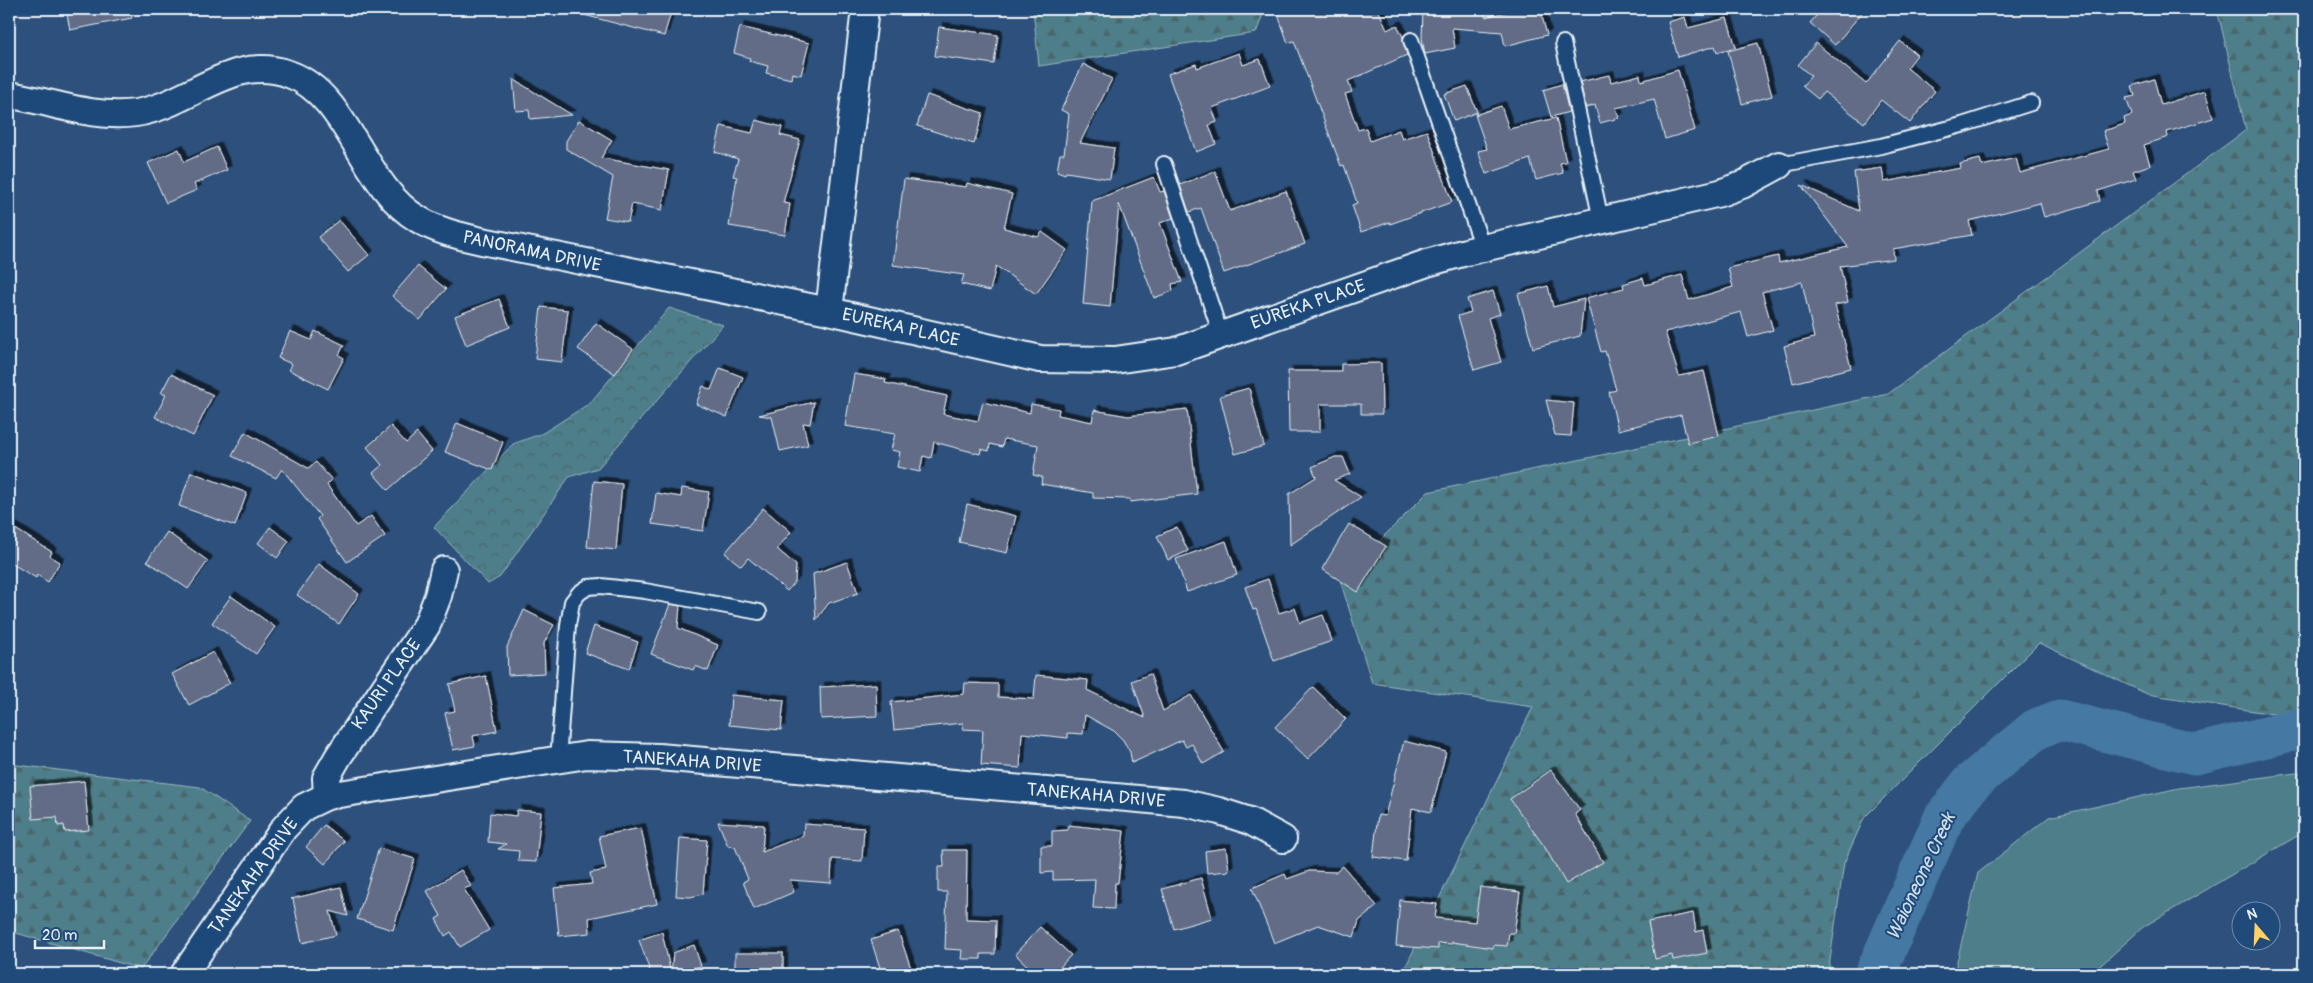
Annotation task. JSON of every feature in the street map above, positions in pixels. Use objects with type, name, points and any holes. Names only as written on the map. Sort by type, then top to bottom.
[{"type":"street","points":[[829,311],[865,9]]},
{"type":"street","name":"PANORAMA DRIVE","points":[[9,95],[83,112],[136,113],[157,107],[239,71],[272,70],[290,74],[318,90],[332,108],[387,192],[417,218],[435,227],[482,241],[829,311]]},
{"type":"street","name":"EUREKA PLACE","points":[[829,311],[1040,358],[1115,360],[1144,358],[1176,351],[1427,263],[1483,248],[1720,193],[1742,185],[1779,165]]},
{"type":"street","name":"KAURI PLACE","points":[[327,796],[326,778],[338,757],[427,625],[438,596],[444,570]]},
{"type":"street","name":"TANEKAHA DRIVE","points":[[184,974],[284,828],[304,807],[327,796],[601,754],[659,757],[1184,803],[1250,821],[1283,839]]},
{"type":"lane","points":[[1411,40],[1483,248]]},
{"type":"lane","points":[[1562,43],[1601,220]]},
{"type":"lane","points":[[1779,165],[1881,146],[1962,125],[2031,103]]},
{"type":"lane","points":[[1164,164],[1221,335]]},
{"type":"lane","points":[[558,760],[568,625],[572,602],[579,593],[588,587],[601,586],[645,591],[758,612]]},
{"type":"green space","points":[[1033,9],[1265,9],[1256,33],[1039,66]]},
{"type":"green space","points":[[2217,9],[2304,9],[2304,719],[2147,694],[2039,643],[1864,818],[1844,863],[1828,974],[1402,974],[1533,707],[1372,683],[1340,580],[1428,492],[1888,394],[2246,130]]},
{"type":"green space","points":[[669,308],[723,325],[598,468],[569,477],[500,577],[488,584],[434,527],[513,444],[543,433],[590,403]]},
{"type":"green space","points":[[9,764],[200,787],[250,821],[141,969],[9,931]]},
{"type":"green space","points":[[2304,772],[2304,832],[2143,927],[2091,974],[1954,974],[1978,873],[2049,817],[2179,788]]},
{"type":"building","points":[[66,9],[131,9],[132,18],[70,30]]},
{"type":"building","points":[[584,9],[672,9],[664,36],[584,15]]},
{"type":"building","points":[[1276,9],[1378,9],[1387,30],[1397,25],[1403,37],[1407,55],[1348,81],[1352,92],[1345,94],[1358,130],[1366,128],[1370,141],[1399,130],[1402,139],[1427,131],[1452,202],[1361,232],[1352,205],[1357,203],[1344,165],[1341,166],[1294,41],[1288,43]]},
{"type":"building","points":[[1423,9],[1486,9],[1485,17],[1519,9],[1540,9],[1547,35],[1505,46],[1502,32],[1452,28],[1455,48],[1425,54],[1422,38]]},
{"type":"building","points":[[1822,9],[1865,9],[1835,45],[1810,23]]},
{"type":"building","points":[[1685,17],[1688,28],[1727,18],[1736,47],[1717,52],[1715,46],[1678,57],[1668,22]]},
{"type":"building","points":[[740,27],[809,43],[801,75],[792,73],[791,79],[766,73],[768,66],[749,61],[750,58],[734,53]]},
{"type":"building","points":[[939,27],[998,35],[994,64],[935,56]]},
{"type":"building","points":[[1900,41],[1917,55],[1907,68],[1935,91],[1910,123],[1881,100],[1864,123],[1824,92],[1818,99],[1802,86],[1811,76],[1798,65],[1816,43],[1866,84]]},
{"type":"building","points":[[1758,43],[1772,96],[1742,104],[1728,51]]},
{"type":"building","points":[[1239,53],[1243,65],[1260,59],[1270,86],[1212,108],[1217,122],[1209,125],[1216,144],[1196,152],[1168,74],[1196,64],[1197,68]]},
{"type":"building","points":[[1083,64],[1112,79],[1080,143],[1114,148],[1110,179],[1066,172],[1065,174],[1057,171],[1060,154],[1064,154],[1069,114],[1061,110]]},
{"type":"building","points":[[1678,70],[1695,130],[1665,139],[1654,99],[1616,108],[1619,118],[1600,123],[1595,105],[1586,108],[1580,82],[1609,75],[1611,82],[1640,75],[1641,81]]},
{"type":"building","points":[[513,79],[572,115],[530,119],[529,110],[516,111]]},
{"type":"building","points":[[2154,79],[2161,105],[2205,91],[2213,118],[2167,132],[2168,137],[2144,145],[2150,165],[2133,171],[2136,179],[2098,191],[2100,201],[2044,217],[2040,203],[1969,221],[1972,235],[1893,249],[1894,259],[1840,266],[1848,302],[1835,305],[1851,368],[1793,383],[1784,346],[1814,338],[1802,282],[1762,292],[1773,330],[1748,337],[1741,312],[1665,332],[1679,376],[1704,371],[1719,436],[1688,443],[1681,415],[1618,430],[1609,392],[1616,390],[1605,351],[1601,352],[1586,298],[1624,288],[1623,284],[1643,278],[1645,285],[1682,275],[1689,300],[1733,287],[1728,268],[1778,256],[1779,263],[1848,247],[1801,185],[1859,211],[1854,172],[1882,168],[1884,182],[1961,168],[1960,164],[1980,159],[1982,166],[2016,158],[2020,173],[2109,149],[2103,131],[2125,124],[2124,118],[2132,115],[2126,98],[2135,96],[2132,86]]},
{"type":"building","points":[[1562,84],[1569,112],[1551,117],[1543,90]]},
{"type":"building","points":[[1467,86],[1477,112],[1454,121],[1444,94]]},
{"type":"building","points":[[927,95],[983,113],[974,144],[917,126]]},
{"type":"building","points":[[1501,106],[1509,129],[1556,118],[1566,162],[1560,163],[1563,173],[1536,180],[1530,159],[1486,174],[1478,151],[1487,149],[1475,115]]},
{"type":"building","points":[[579,120],[612,140],[601,158],[669,170],[662,210],[632,204],[628,222],[605,218],[613,177],[566,149],[566,141]]},
{"type":"building","points":[[756,120],[782,127],[780,135],[800,140],[783,203],[790,204],[785,235],[729,226],[737,177],[733,176],[738,159],[715,152],[721,126],[752,133]]},
{"type":"building","points":[[217,147],[227,170],[194,184],[197,190],[166,203],[148,163],[179,149],[184,162]]},
{"type":"building","points":[[1215,171],[1230,211],[1286,191],[1305,244],[1224,273],[1201,208],[1189,212],[1180,185]]},
{"type":"building","points":[[1154,177],[1160,192],[1164,191],[1173,218],[1160,223],[1182,282],[1172,284],[1173,291],[1154,298],[1119,204],[1110,307],[1083,304],[1092,201]]},
{"type":"building","points":[[904,179],[966,187],[967,183],[1012,194],[1004,228],[1038,237],[1042,232],[1067,250],[1036,294],[996,266],[990,291],[961,284],[964,275],[893,265]]},
{"type":"building","points":[[339,220],[369,255],[348,272],[318,237]]},
{"type":"building","points":[[418,266],[446,289],[420,320],[392,296]]},
{"type":"building","points":[[1548,286],[1553,307],[1584,299],[1580,336],[1533,348],[1518,294]]},
{"type":"building","points":[[1493,291],[1500,314],[1488,318],[1501,362],[1474,370],[1458,316],[1471,312],[1467,299]]},
{"type":"building","points":[[499,299],[510,327],[466,345],[455,316]]},
{"type":"building","points":[[541,307],[568,310],[562,362],[535,359]]},
{"type":"building","points":[[596,323],[633,349],[615,374],[578,349]]},
{"type":"building","points":[[290,331],[311,340],[315,331],[344,345],[339,355],[344,358],[328,389],[289,370],[292,364],[278,358]]},
{"type":"building","points":[[1381,363],[1382,414],[1361,414],[1361,404],[1320,404],[1320,432],[1289,432],[1288,371],[1341,371],[1341,364]]},
{"type":"building","points":[[720,368],[743,377],[727,417],[696,404],[703,386],[711,390]]},
{"type":"building","points":[[171,374],[213,395],[193,436],[155,417],[166,395],[161,393]]},
{"type":"building","points":[[854,374],[886,379],[885,383],[947,396],[943,414],[978,421],[983,402],[1030,413],[1031,404],[1059,409],[1058,415],[1092,422],[1094,410],[1128,416],[1187,409],[1197,494],[1130,502],[1130,499],[1093,498],[1093,493],[1041,484],[1042,477],[1033,475],[1038,445],[1004,439],[1002,447],[990,444],[989,451],[981,449],[980,454],[934,442],[931,458],[923,456],[920,472],[897,467],[900,452],[891,450],[895,434],[845,426]]},
{"type":"building","points":[[1249,388],[1264,446],[1235,454],[1220,396]]},
{"type":"building","points":[[1546,400],[1574,403],[1571,436],[1555,435]]},
{"type":"building","points":[[814,402],[810,424],[803,423],[808,445],[780,451],[772,417],[759,415]]},
{"type":"building","points":[[457,423],[503,442],[492,470],[445,452]]},
{"type":"building","points":[[391,426],[406,443],[417,433],[432,451],[388,490],[373,473],[382,465],[367,447]]},
{"type":"building","points":[[245,432],[308,468],[316,462],[332,480],[327,485],[356,526],[371,516],[385,536],[347,562],[317,519],[320,516],[282,469],[276,478],[232,456]]},
{"type":"building","points":[[1335,457],[1343,457],[1350,474],[1334,480],[1361,497],[1290,545],[1289,494],[1316,477],[1312,467]]},
{"type":"building","points":[[191,472],[247,493],[235,526],[179,506]]},
{"type":"building","points":[[594,481],[622,484],[616,550],[587,547]]},
{"type":"building","points":[[682,488],[709,492],[703,531],[652,524],[656,493],[681,497]]},
{"type":"building","points":[[967,504],[1016,516],[1007,553],[959,542]]},
{"type":"building","points":[[763,508],[791,532],[777,549],[796,565],[795,582],[787,591],[748,558],[741,566],[725,553]]},
{"type":"building","points":[[1349,524],[1386,546],[1358,592],[1322,569]]},
{"type":"building","points":[[9,525],[52,552],[50,556],[60,562],[48,582],[37,575],[36,578],[9,562]]},
{"type":"building","points":[[270,527],[289,541],[277,558],[258,543]]},
{"type":"building","points":[[1177,527],[1188,551],[1168,560],[1157,536]]},
{"type":"building","points":[[167,532],[208,561],[188,589],[147,561]]},
{"type":"building","points":[[1226,541],[1237,575],[1187,592],[1176,559]]},
{"type":"building","points":[[847,562],[858,593],[829,603],[816,620],[813,574]]},
{"type":"building","points":[[319,564],[359,594],[339,624],[297,595]]},
{"type":"building","points":[[1268,579],[1279,613],[1295,608],[1300,623],[1323,615],[1332,641],[1274,661],[1256,609],[1253,610],[1245,587]]},
{"type":"building","points":[[231,596],[275,627],[256,654],[212,623]]},
{"type":"building","points":[[670,604],[680,606],[678,628],[718,645],[708,671],[695,666],[693,670],[651,654]]},
{"type":"building","points":[[524,610],[554,625],[544,643],[545,673],[508,675],[507,647]]},
{"type":"building","points":[[594,626],[638,642],[629,669],[585,653]]},
{"type":"building","points":[[213,652],[230,683],[189,705],[172,674]]},
{"type":"building","points":[[1150,674],[1163,711],[1191,695],[1224,752],[1203,764],[1192,744],[1186,747],[1182,740],[1132,763],[1130,752],[1123,740],[1114,731],[1085,715],[1083,734],[1068,733],[1068,738],[1022,733],[1020,768],[981,765],[983,730],[962,729],[963,723],[894,730],[891,702],[964,694],[965,683],[998,684],[998,697],[1034,699],[1036,675],[1088,680],[1087,690],[1145,718],[1132,681]]},
{"type":"building","points":[[486,676],[497,731],[473,736],[475,746],[453,750],[445,713],[455,711],[449,684]]},
{"type":"building","points":[[876,684],[877,716],[821,719],[820,687]]},
{"type":"building","points":[[1313,687],[1346,719],[1308,759],[1275,727]]},
{"type":"building","points":[[731,695],[784,700],[781,730],[729,725]]},
{"type":"building","points":[[1404,741],[1446,752],[1431,812],[1412,808],[1406,861],[1373,857],[1378,815],[1385,816]]},
{"type":"building","points":[[1551,770],[1580,810],[1575,814],[1603,862],[1566,884],[1544,846],[1510,799]]},
{"type":"building","points":[[84,781],[89,830],[65,832],[64,825],[58,826],[57,817],[33,819],[30,786]]},
{"type":"building","points":[[517,810],[541,812],[536,862],[518,861],[519,851],[498,849],[506,844],[488,842],[490,813],[516,816]]},
{"type":"building","points":[[718,822],[764,825],[762,852],[803,836],[804,824],[864,828],[862,861],[832,859],[831,883],[790,880],[794,892],[754,909],[743,882],[748,879],[735,847],[728,846]]},
{"type":"building","points":[[324,825],[344,841],[325,864],[306,847]]},
{"type":"building","points":[[1068,825],[1124,831],[1118,883],[1115,883],[1114,909],[1093,908],[1095,879],[1053,880],[1053,872],[1041,873],[1041,846],[1052,846],[1052,831],[1068,830]]},
{"type":"building","points":[[641,828],[657,904],[589,918],[590,933],[559,936],[554,888],[592,884],[590,873],[606,870],[599,836]]},
{"type":"building","points":[[680,838],[707,840],[703,894],[690,897],[676,896]]},
{"type":"building","points":[[379,848],[415,859],[393,930],[357,919]]},
{"type":"building","points":[[1226,848],[1229,871],[1207,873],[1205,851]]},
{"type":"building","points":[[943,850],[967,850],[966,919],[996,920],[995,954],[981,954],[981,959],[961,959],[962,950],[945,949],[947,892],[938,892],[938,867],[944,867]]},
{"type":"building","points":[[1343,866],[1377,906],[1359,921],[1354,937],[1318,925],[1274,943],[1252,888],[1285,874],[1287,879],[1309,871],[1336,872]]},
{"type":"building","points":[[461,870],[471,886],[464,889],[489,930],[460,947],[451,932],[445,936],[436,919],[441,916],[427,891]]},
{"type":"building","points":[[1201,878],[1212,918],[1174,929],[1162,889]]},
{"type":"building","points":[[341,887],[348,916],[330,911],[336,935],[302,943],[293,899],[291,899]]},
{"type":"building","points":[[1480,887],[1520,892],[1514,933],[1509,933],[1507,946],[1494,945],[1493,948],[1452,942],[1452,944],[1438,943],[1438,949],[1396,946],[1400,900],[1437,904],[1435,918],[1475,922]]},
{"type":"building","points":[[1693,913],[1696,932],[1703,930],[1707,953],[1673,960],[1672,955],[1655,959],[1648,922]]},
{"type":"building","points":[[1040,927],[1071,955],[1054,974],[1036,974],[1015,954]]},
{"type":"building","points":[[898,931],[913,974],[882,974],[871,940]]},
{"type":"building","points":[[662,932],[671,974],[651,974],[639,940]]},
{"type":"building","points":[[694,945],[701,966],[671,974],[673,953]]},
{"type":"building","points":[[735,953],[783,953],[783,974],[735,974]]},
{"type":"waterway","name":"Waioneone Creek","points":[[1875,974],[1944,818],[1971,783],[2036,729],[2060,720],[2195,754],[2304,728]]}]
